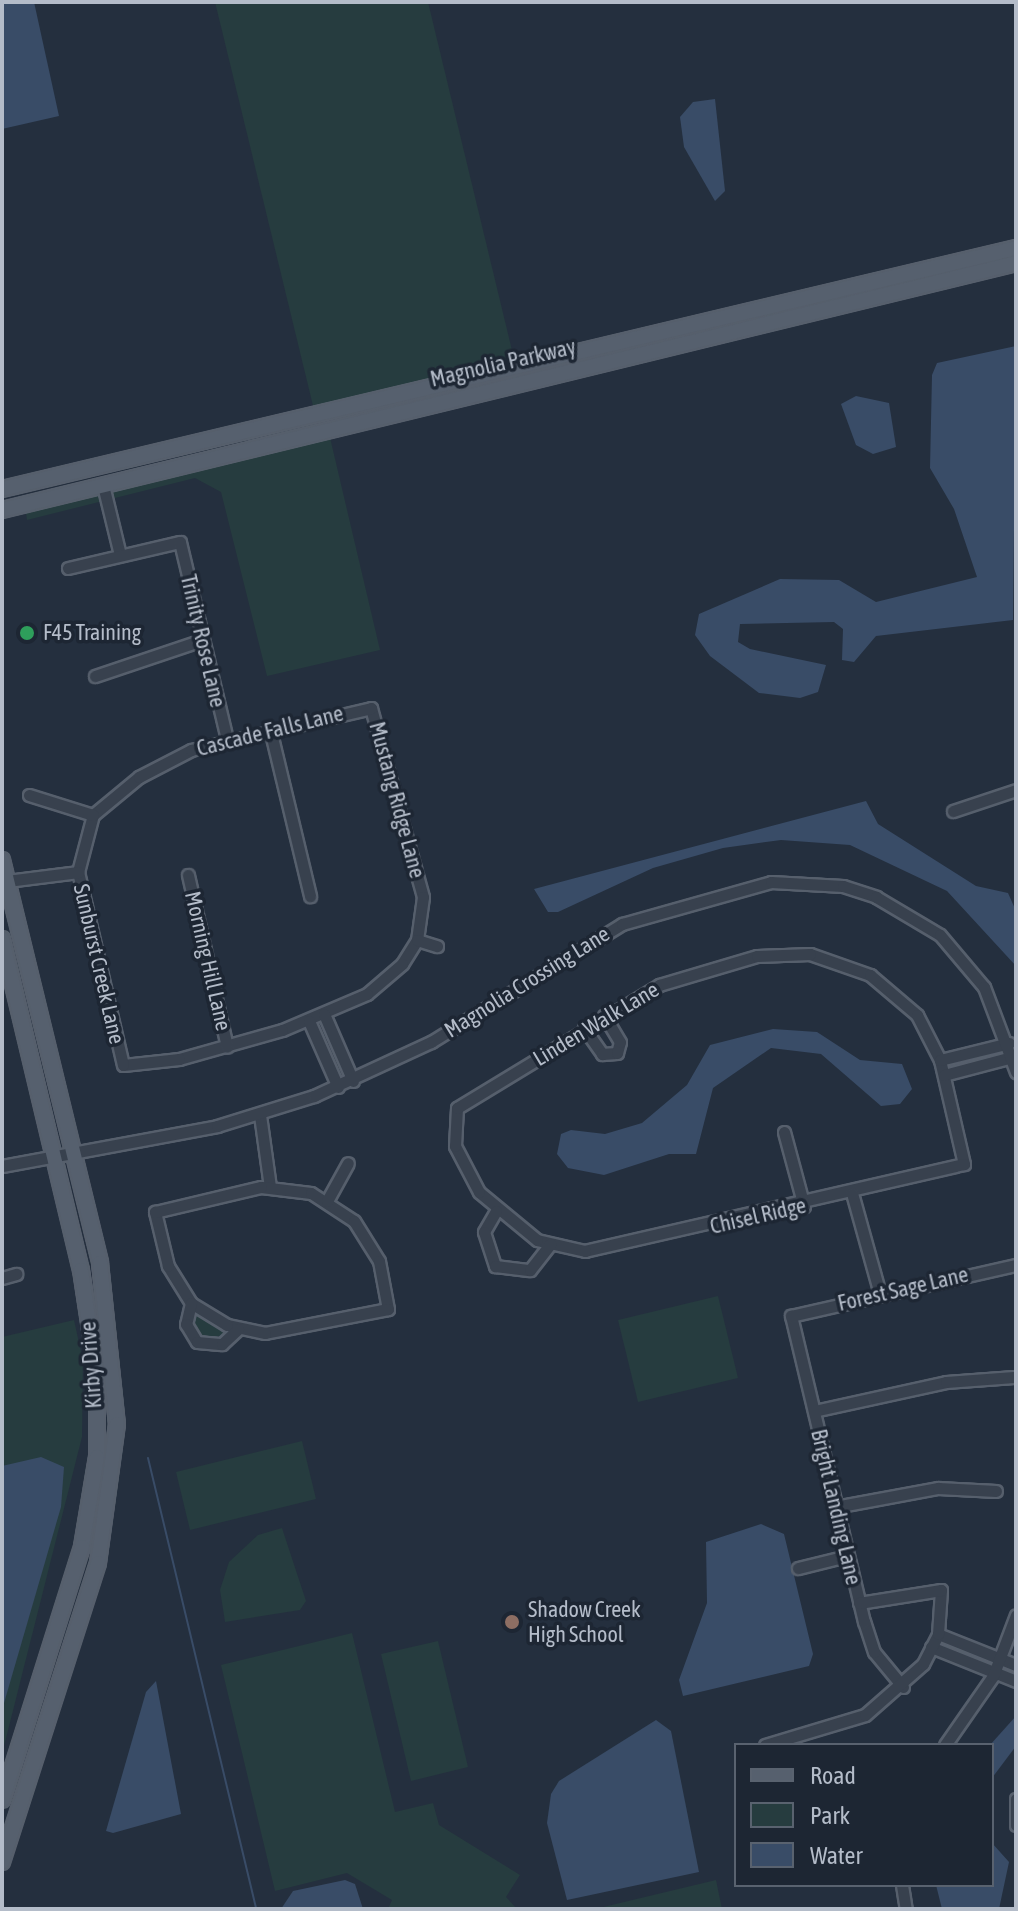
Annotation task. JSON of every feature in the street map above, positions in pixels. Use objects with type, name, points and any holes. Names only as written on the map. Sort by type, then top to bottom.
[{"type":"main road","name":"Magnolia Parkway","points":[[2,489],[1016,248]]},
{"type":"main road","name":"Magnolia Parkway","points":[[2,510],[1016,263]]},
{"type":"main road","points":[[526,380],[530,372],[606,346]]},
{"type":"main road","points":[[103,485],[110,470],[198,444]]},
{"type":"main road","name":"Kirby Drive","points":[[2,860],[111,1318],[117,1424],[98,1563],[2,1862]]},
{"type":"main road","name":"Kirby Drive","points":[[2,939],[81,1270],[97,1423],[82,1547],[2,1800]]},
{"type":"main road","points":[[97,1423],[117,1424]]},
{"type":"street","points":[[68,568],[120,555],[103,485]]},
{"type":"street","name":"Trinity Rose Lane","points":[[120,555],[180,542],[227,739]]},
{"type":"street","points":[[95,676],[202,640]]},
{"type":"street","name":"Cascade Falls Lane","points":[[93,815],[163,763],[227,739],[371,708]]},
{"type":"street","name":"Mustang Ridge Lane","points":[[371,708],[418,872],[417,940]]},
{"type":"street","points":[[270,729],[310,896]]},
{"type":"street","points":[[953,811],[1016,790]]},
{"type":"street","points":[[29,795],[93,815]]},
{"type":"street","name":"Sunburst Creek Lane","points":[[93,815],[78,872],[123,1065],[227,1047]]},
{"type":"street","points":[[7,881],[78,872]]},
{"type":"street","name":"Morning Hill Lane","points":[[188,875],[227,1047]]},
{"type":"street","name":"Magnolia Crossing Lane","points":[[2,1166],[72,1149],[260,1115],[338,1087],[431,1042],[622,924],[771,882],[843,886],[906,911],[972,970],[1009,1043],[1016,1072]]},
{"type":"street","points":[[227,1047],[309,1021],[385,982],[417,940],[437,946]]},
{"type":"street","name":"Linden Walk Lane","points":[[496,1211],[465,1170],[451,1121],[457,1108],[604,1015],[696,972],[757,956],[810,954],[846,963],[887,986],[917,1015],[940,1060],[964,1164]]},
{"type":"street","points":[[324,1014],[353,1081]]},
{"type":"street","points":[[584,1028],[602,1054],[617,1053],[620,1042],[604,1015]]},
{"type":"street","points":[[309,1021],[338,1087]]},
{"type":"street","points":[[940,1060],[1009,1043]]},
{"type":"street","points":[[944,1075],[1012,1057]]},
{"type":"street","points":[[260,1115],[270,1187]]},
{"type":"street","points":[[784,1132],[804,1206]]},
{"type":"street","points":[[327,1201],[348,1163]]},
{"type":"street","name":"Chisel Ridge","points":[[550,1244],[611,1250],[804,1206],[964,1164]]},
{"type":"street","points":[[270,1187],[327,1201],[374,1250],[388,1309],[279,1333],[238,1329],[191,1303],[168,1266],[155,1212],[270,1187]]},
{"type":"street","points":[[852,1193],[880,1294]]},
{"type":"street","points":[[496,1211],[550,1244],[530,1270],[495,1266],[483,1243],[496,1211]]},
{"type":"street","name":"Forest Sage Lane","points":[[791,1316],[1016,1265]]},
{"type":"street","points":[[2,1278],[16,1274]]},
{"type":"street","points":[[191,1303],[186,1324],[197,1342],[222,1344],[238,1329]]},
{"type":"street","name":"Bright Landing Lane","points":[[791,1316],[859,1603],[874,1652],[903,1687]]},
{"type":"street","points":[[814,1411],[946,1382],[1014,1377]]},
{"type":"street","points":[[835,1507],[938,1488],[996,1491]]},
{"type":"street","points":[[798,1568],[847,1556]]},
{"type":"street","points":[[772,1743],[851,1722],[903,1687],[938,1634],[945,1596],[915,1589],[859,1603]]},
{"type":"street","points":[[946,1743],[995,1673],[1016,1615]]},
{"type":"street","points":[[938,1634],[1016,1665]]},
{"type":"street","points":[[931,1647],[1016,1681]]},
{"type":"street","points":[[1013,1820],[1016,1799]]},
{"type":"street","points":[[902,1887],[906,1909]]},
{"type":"green space","points":[[215,2],[428,2],[517,371],[316,418]]},
{"type":"green space","points":[[328,429],[380,650],[267,676],[221,492],[195,478],[27,520],[25,506]]},
{"type":"green space","points":[[718,1296],[738,1378],[638,1402],[618,1320]]},
{"type":"green space","points":[[197,1314],[224,1330],[225,1335],[202,1339],[191,1322]]},
{"type":"green space","points":[[74,1320],[83,1361],[82,1437],[2,1754],[2,1337]]},
{"type":"green space","points":[[302,1441],[316,1499],[190,1530],[176,1472]]},
{"type":"green space","points":[[282,1528],[306,1601],[300,1610],[225,1622],[220,1590],[229,1562],[258,1535]]},
{"type":"green space","points":[[352,1633],[395,1812],[433,1803],[439,1825],[520,1875],[506,1897],[517,1909],[388,1909],[392,1900],[347,1873],[275,1891],[221,1665]]},
{"type":"green space","points":[[438,1641],[468,1767],[411,1781],[381,1654]]},
{"type":"green space","points":[[716,1880],[722,1909],[595,1909]]},
{"type":"water","points":[[2,2],[34,2],[59,116],[2,129]]},
{"type":"water","points":[[715,99],[725,191],[715,201],[684,147],[680,117],[693,102]]},
{"type":"water","points":[[1016,346],[1013,620],[876,636],[854,662],[842,660],[843,629],[834,622],[740,624],[738,642],[750,649],[826,665],[818,692],[800,698],[759,693],[710,656],[695,635],[699,614],[780,579],[839,580],[876,602],[977,577],[954,509],[930,468],[932,375],[937,363]]},
{"type":"water","points":[[856,396],[889,403],[896,447],[873,454],[856,445],[841,404]]},
{"type":"water","points":[[866,801],[878,824],[976,886],[1008,893],[1016,911],[1016,966],[947,891],[850,845],[781,840],[723,848],[653,868],[558,912],[548,912],[534,889]]},
{"type":"water","points":[[773,1029],[817,1032],[860,1060],[902,1064],[912,1089],[900,1104],[881,1106],[821,1054],[771,1048],[713,1088],[696,1154],[669,1154],[604,1175],[568,1168],[557,1154],[561,1134],[571,1130],[605,1134],[642,1123],[687,1085],[710,1045]]},
{"type":"water","points":[[41,1457],[64,1467],[61,1507],[2,1710],[2,1466]]},
{"type":"water","points":[[761,1524],[784,1534],[813,1654],[809,1666],[683,1696],[679,1680],[707,1603],[706,1542]]},
{"type":"water","points":[[156,1681],[181,1814],[113,1833],[106,1831],[146,1692]]},
{"type":"water","points":[[1016,1716],[1016,1746],[994,1775],[992,1743]]},
{"type":"water","points":[[656,1720],[671,1731],[699,1872],[567,1900],[547,1823],[551,1794],[559,1781]]},
{"type":"water","points":[[994,1845],[1009,1862],[999,1909],[942,1909],[936,1887],[994,1887]]},
{"type":"water","points":[[345,1880],[355,1884],[363,1909],[281,1909],[293,1891]]},
{"type":"waterway","points":[[148,1458],[256,1909]]},
{"type":"place","name":"F45 Training","points":[[27,633]]},
{"type":"place","name":"Shadow Creek High School","points":[[512,1622]]}]
